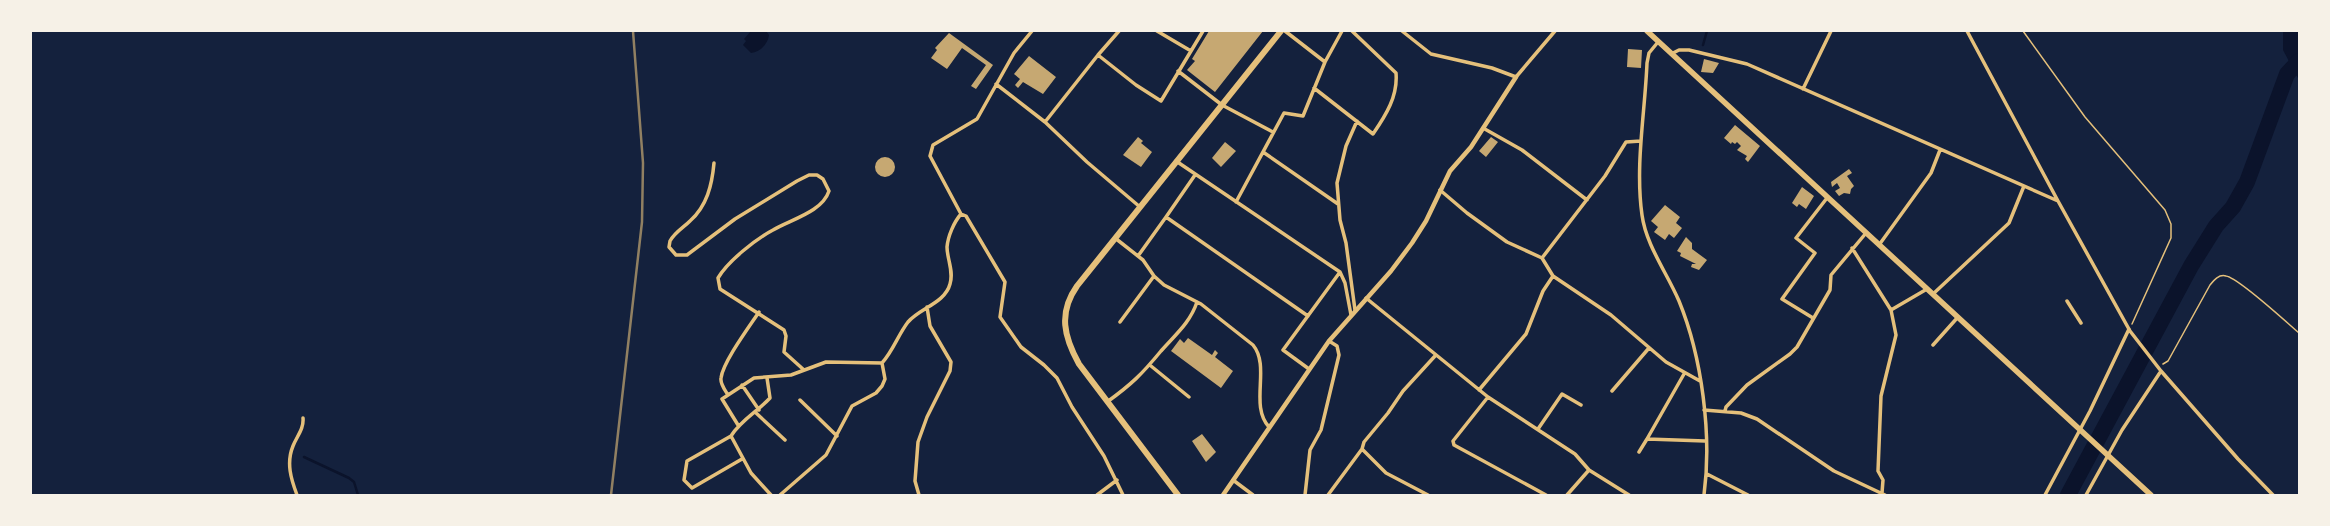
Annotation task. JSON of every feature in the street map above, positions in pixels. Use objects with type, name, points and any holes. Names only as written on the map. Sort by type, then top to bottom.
[{"type":"highway","points":[[1178,495],[1079,364],[1068,344],[1064,329],[1069,297],[1281,31]]},
{"type":"main road","points":[[1647,31],[2151,495]]},
{"type":"street","points":[[1032,31],[1014,53],[977,119],[933,145],[930,151],[930,156],[961,214],[966,216],[1005,282],[1000,317],[1021,348],[1044,365],[1057,378],[1072,407],[1104,456],[1123,495]]},
{"type":"street","points":[[1045,122],[1119,31]]},
{"type":"street","points":[[1157,31],[1191,51]]},
{"type":"street","points":[[1098,55],[1136,85],[1161,101],[1203,31]]},
{"type":"street","points":[[1285,31],[1325,62]]},
{"type":"street","points":[[1236,202],[1284,113],[1303,116],[1325,62],[1342,31]]},
{"type":"street","points":[[1314,88],[1373,134],[1388,112],[1397,82],[1396,73],[1352,31]]},
{"type":"street","points":[[1402,31],[1431,54],[1492,68],[1516,77]]},
{"type":"street","points":[[1803,90],[1831,31]]},
{"type":"street","points":[[1967,31],[2129,330],[2161,371],[2238,459],[2273,495]]},
{"type":"street","points":[[1223,495],[1308,369],[1329,341],[1391,271],[1412,243],[1426,221],[1450,171],[1471,147],[1516,77],[1553,32]]},
{"type":"street","points":[[1658,42],[1652,49],[1647,59],[1641,141],[1642,215],[1650,242],[1688,323],[1696,348],[1704,410],[1706,474],[1704,495]]},
{"type":"street","points":[[1671,54],[1685,50],[1747,64],[1803,90],[2058,201]]},
{"type":"street","points":[[1178,72],[1222,105],[1273,132]]},
{"type":"street","points":[[996,84],[1045,122],[1087,162],[1140,207]]},
{"type":"street","points":[[1356,310],[1338,204],[1337,183],[1346,146],[1357,121]]},
{"type":"street","points":[[1483,128],[1522,150],[1587,200]]},
{"type":"street","points":[[1542,258],[1605,176],[1626,142],[1641,141]]},
{"type":"street","points":[[1879,245],[1931,173],[1940,150]]},
{"type":"street","points":[[1263,152],[1338,204]]},
{"type":"street","points":[[1176,162],[1340,272],[1345,283],[1351,315]]},
{"type":"street","points":[[714,163],[712,181],[704,203],[691,220],[673,235],[670,241],[670,247],[676,256],[687,256],[735,219],[809,175],[817,175],[823,179],[830,191],[823,204],[772,230],[751,245],[720,275],[718,284],[720,289],[759,312],[784,330],[786,336],[784,352],[804,370]]},
{"type":"street","points":[[1138,256],[1195,175]]},
{"type":"street","points":[[1933,294],[2009,223],[2024,186]]},
{"type":"street","points":[[1440,190],[1467,213],[1507,242],[1542,258],[1553,276],[1611,315],[1649,348],[1684,374],[1700,381]]},
{"type":"street","points":[[1813,318],[1782,299],[1815,253],[1796,238],[1827,198]]},
{"type":"street","points":[[738,425],[722,399],[754,378],[791,375],[826,362],[882,363],[891,353],[909,322],[944,294],[950,285],[951,275],[947,246],[955,222],[961,214]]},
{"type":"street","points":[[1166,217],[1308,316]]},
{"type":"street","points":[[1725,411],[1726,407],[1747,385],[1790,354],[1830,290],[1831,275],[1866,233]]},
{"type":"street","points":[[1115,238],[1138,256],[1154,276],[1164,285],[1197,302],[1256,349],[1262,379],[1259,408],[1262,420],[1269,427]]},
{"type":"street","points":[[1704,410],[1741,413],[1757,419],[1834,471],[1883,494],[1883,480],[1878,471],[1881,396],[1896,335],[1891,310],[1852,248]]},
{"type":"street","points":[[1308,369],[1283,350],[1340,272]]},
{"type":"street","points":[[1120,322],[1154,276]]},
{"type":"street","points":[[1479,390],[1526,334],[1543,291],[1553,276]]},
{"type":"street","points":[[1891,310],[1927,289]]},
{"type":"street","points":[[1366,298],[1435,356],[1479,390],[1575,454],[1589,470],[1630,495]]},
{"type":"street","points":[[2067,301],[2081,322]]},
{"type":"street","points":[[1107,402],[1136,380],[1151,366],[1192,316],[1197,302]]},
{"type":"street","points":[[919,495],[915,481],[918,442],[926,417],[950,371],[951,362],[930,326],[927,308]]},
{"type":"street","points":[[728,395],[721,383],[721,376],[734,351],[759,312]]},
{"type":"street","points":[[1933,344],[1958,317]]},
{"type":"street","points":[[2045,495],[2090,411],[2129,330]]},
{"type":"street","points":[[1305,495],[1310,450],[1321,430],[1339,355],[1337,346],[1329,341]]},
{"type":"street","points":[[1612,392],[1649,348]]},
{"type":"street","points":[[1328,495],[1362,449],[1364,442],[1388,413],[1403,391],[1435,356]]},
{"type":"street","points":[[780,495],[826,455],[852,406],[876,393],[882,386],[885,379],[882,363]]},
{"type":"street","points":[[1151,366],[1189,397]]},
{"type":"street","points":[[2086,495],[2134,409],[2161,371]]},
{"type":"street","points":[[1639,452],[1684,374]]},
{"type":"street","points":[[742,459],[692,488],[684,480],[687,461],[731,436],[738,425],[759,410],[770,398],[767,378]]},
{"type":"street","points":[[742,385],[759,410]]},
{"type":"street","points":[[1538,429],[1562,394],[1581,405]]},
{"type":"street","points":[[1488,396],[1453,441],[1454,445],[1546,495]]},
{"type":"street","points":[[800,400],[837,436]]},
{"type":"street","points":[[755,412],[786,440]]},
{"type":"street","points":[[297,495],[290,477],[289,463],[292,448],[304,425],[303,418]]},
{"type":"street","points":[[731,436],[742,459],[771,495]]},
{"type":"street","points":[[1647,439],[1705,441]]},
{"type":"street","points":[[1362,449],[1386,473],[1428,495]]},
{"type":"street","points":[[1567,495],[1589,470]]},
{"type":"street","points":[[1706,474],[1748,495]]},
{"type":"street","points":[[1097,495],[1116,480]]},
{"type":"street","points":[[1233,480],[1253,495]]},
{"type":"path","points":[[2023,31],[2085,117],[2165,210],[2171,224],[2171,238],[2167,250],[2143,296],[2133,326]]},
{"type":"path","points":[[2160,362],[2163,364],[2168,361],[2210,285],[2220,276],[2225,276],[2239,284],[2299,333]]},
{"type":"water","points":[[751,31],[766,31],[769,35],[763,47],[751,53],[743,45],[746,41],[744,39]]},
{"type":"water","points":[[2283,31],[2299,31],[2299,80],[2283,50]]},
{"type":"building","points":[[1209,31],[1263,31],[1215,92],[1187,70],[1195,61],[1192,59]]},
{"type":"building","points":[[949,33],[993,65],[976,89],[971,86],[986,65],[962,48],[947,69],[931,58],[937,50],[935,48]]},
{"type":"building","points":[[1628,49],[1642,50],[1641,68],[1627,67]]},
{"type":"building","points":[[1029,56],[1056,77],[1043,94],[1023,82],[1018,88],[1015,85],[1020,79],[1014,74]]},
{"type":"building","points":[[1704,59],[1719,63],[1713,73],[1701,72]]},
{"type":"building","points":[[1735,125],[1760,146],[1748,162],[1745,159],[1747,156],[1737,150],[1741,146],[1737,142],[1735,144],[1732,142],[1731,144],[1724,138]]},
{"type":"building","points":[[1138,137],[1143,141],[1141,143],[1152,152],[1141,167],[1123,155]]},
{"type":"building","points":[[1491,137],[1498,142],[1486,157],[1479,151]]},
{"type":"building","points":[[1225,142],[1236,151],[1221,167],[1212,158]]},
{"type":"building","points":[[885,157],[892,160],[895,167],[892,174],[885,177],[878,174],[875,167],[878,160]]},
{"type":"building","points":[[1849,169],[1852,173],[1847,176],[1854,186],[1851,189],[1850,194],[1844,193],[1839,196],[1835,191],[1840,188],[1837,183],[1832,187],[1831,182]]},
{"type":"building","points":[[1802,187],[1814,196],[1806,209],[1799,204],[1797,207],[1792,203]]},
{"type":"building","points":[[1665,205],[1680,217],[1676,223],[1682,228],[1674,238],[1669,234],[1665,240],[1654,232],[1658,227],[1651,221]]},
{"type":"building","points":[[1686,237],[1692,243],[1692,249],[1707,260],[1699,270],[1691,267],[1692,264],[1696,264],[1680,256],[1681,253],[1677,251]]},
{"type":"building","points":[[1188,338],[1212,355],[1215,350],[1218,353],[1215,357],[1233,371],[1221,388],[1171,351],[1180,339],[1184,343]]},
{"type":"building","points":[[1202,434],[1216,452],[1206,462],[1192,441]]},
{"type":"waterway","points":[[1703,45],[1707,31]]},
{"type":"waterway","points":[[2068,495],[2191,266],[2216,226],[2233,207],[2247,182],[2287,74],[2299,61]]},
{"type":"waterway","points":[[304,457],[349,478],[354,482],[358,495]]},
{"type":"railway","points":[[611,495],[642,222],[643,163],[633,31]]}]
